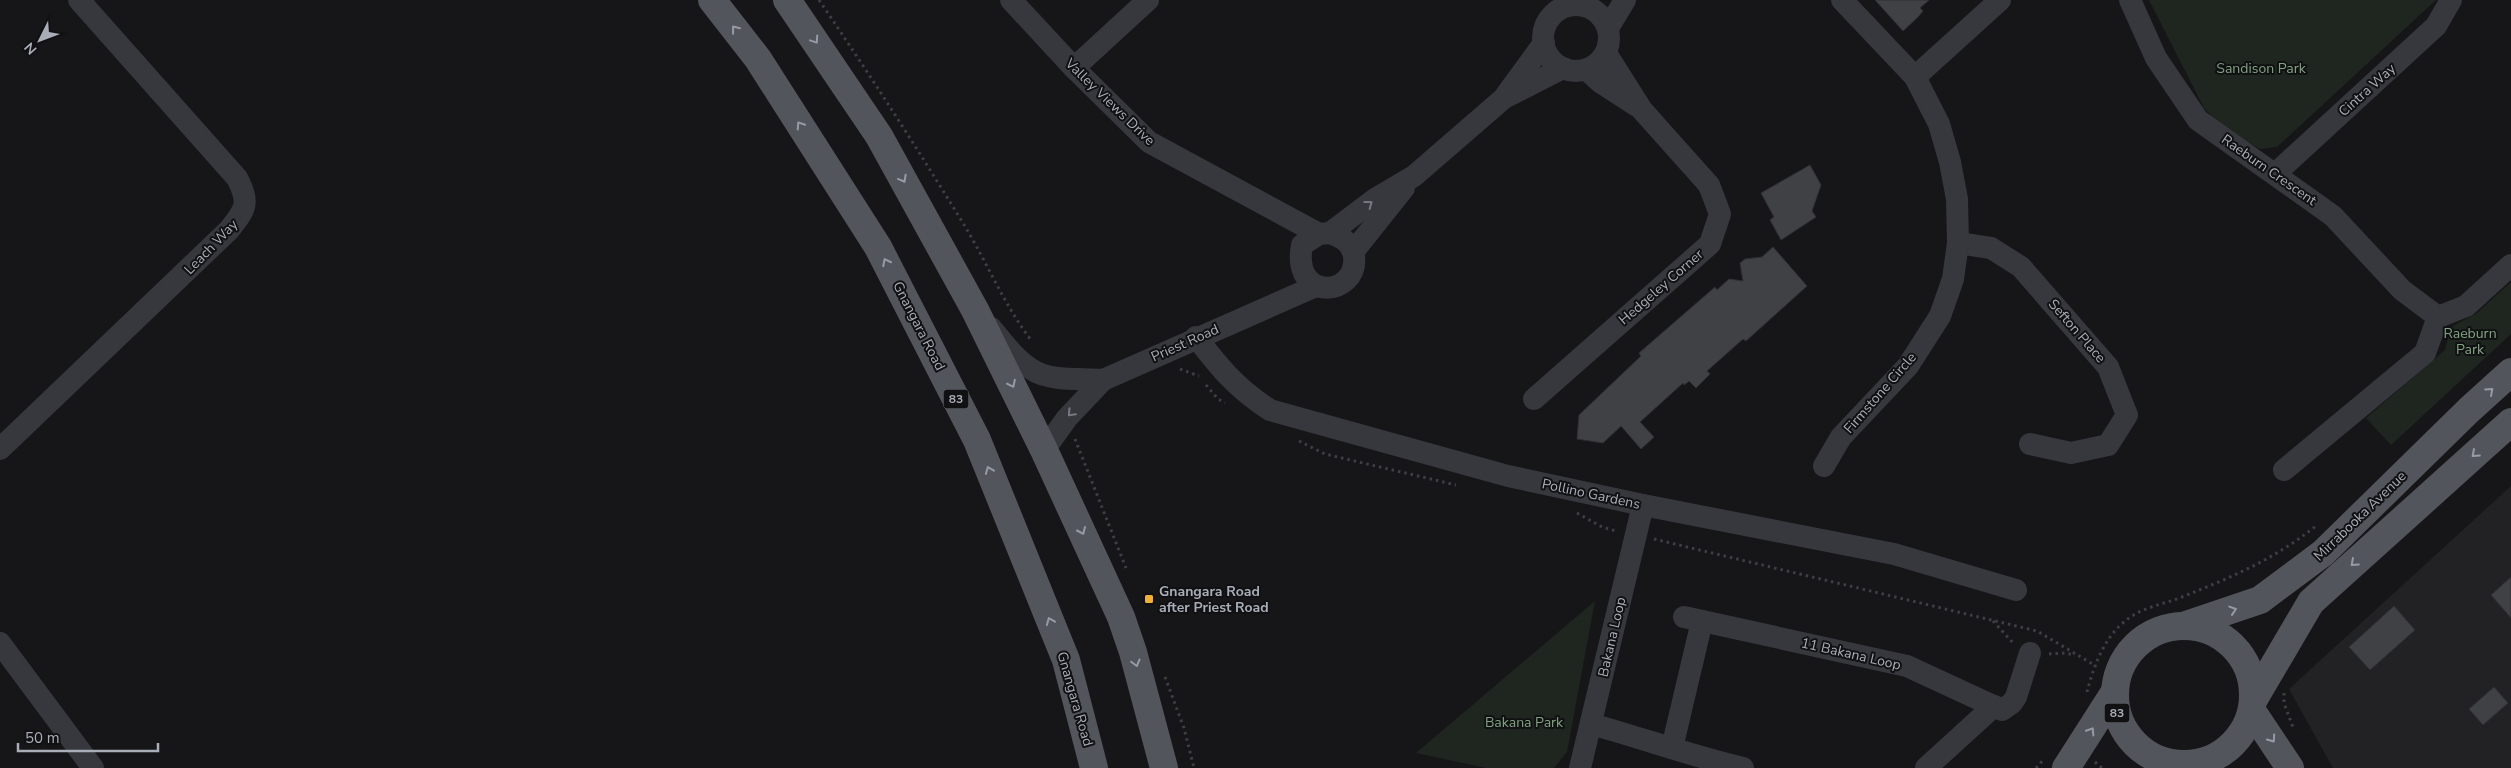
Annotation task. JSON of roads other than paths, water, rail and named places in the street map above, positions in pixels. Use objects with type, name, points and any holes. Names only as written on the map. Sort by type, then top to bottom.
[{"type":"main road","name":"Gnangara Road","points":[[712,0],[758,59],[878,247],[977,440],[1066,660],[1094,768]]},
{"type":"main road","points":[[787,0],[879,136],[975,310],[1044,450],[1121,617],[1133,652],[1164,768]]},
{"type":"main road","name":"Mirrabooka Avenue","points":[[2186,625],[2260,600],[2323,554],[2469,410],[2511,372]]},
{"type":"main road","name":"Mirrabooka Avenue","points":[[2253,705],[2310,602],[2511,422]]},
{"type":"main road","name":"83","points":[[2186,625],[2208,629],[2227,641],[2242,657],[2252,677],[2253,705],[2245,728],[2228,749],[2203,762],[2175,766],[2149,755],[2135,744],[2124,729],[2117,712],[2114,693],[2118,672],[2129,652],[2145,637],[2165,628],[2186,625]]},
{"type":"main road","name":"83","points":[[2056,762],[2114,693]]},
{"type":"main road","name":"83","points":[[2253,705],[2286,761]]},
{"type":"street","name":"Leach Way","points":[[0,449],[229,230],[245,210],[246,194],[237,178],[79,0]]},
{"type":"street","name":"Valley Views Drive","points":[[1011,0],[1074,68],[1149,142],[1250,199],[1313,244]]},
{"type":"street","points":[[1074,68],[1148,0]]},
{"type":"street","points":[[1504,98],[1545,34],[1560,10],[1570,6],[1588,4],[1601,17],[1608,28],[1610,41],[1606,53],[1598,64],[1587,70],[1575,72],[1562,68],[1552,61],[1545,34],[1542,0]]},
{"type":"street","points":[[1608,28],[1625,0]]},
{"type":"street","name":"Firmstone Circle","points":[[1824,466],[1841,437],[1908,366],[1940,316],[1953,279],[1958,243],[1957,199],[1950,162],[1939,124],[1915,77],[1842,0]]},
{"type":"street","points":[[1915,77],[2000,0]]},
{"type":"street","name":"Raeburn Crescent","points":[[2130,0],[2156,58],[2198,120],[2333,216],[2402,290],[2438,316]]},
{"type":"street","name":"Cintra Way","points":[[2276,174],[2436,26],[2451,0]]},
{"type":"street","name":"Hedgeley Corner","points":[[1534,399],[1710,244],[1720,214],[1709,185],[1642,110],[1606,53]]},
{"type":"street","points":[[1353,252],[1414,176],[1504,98],[1562,68]]},
{"type":"street","name":"Hedgeley Corner","points":[[1587,70],[1600,82],[1642,110]]},
{"type":"street","points":[[1267,307],[1313,244],[1375,199],[1414,176]]},
{"type":"street","points":[[1340,236],[1348,243],[1353,252],[1355,263],[1352,273],[1346,281],[1331,287],[1316,286],[1308,279],[1313,244],[1340,236]]},
{"type":"street","name":"Sefton Place","points":[[1958,243],[1991,248],[2021,267],[2108,367],[2127,415],[2108,445],[2071,453],[2030,444]]},
{"type":"street","points":[[2284,470],[2425,353],[2438,316],[2466,306],[2511,265]]},
{"type":"street","name":"Priest Road","points":[[1044,450],[1067,418],[1103,380],[1196,337],[1316,286]]},
{"type":"street","name":"Priest Road","points":[[975,310],[1008,348],[1032,370],[1054,377],[1103,380]]},
{"type":"street","name":"Pollino Gardens","points":[[1196,337],[1229,378],[1251,398],[1270,410],[1508,476],[1643,505],[1894,554],[2016,590]]},
{"type":"street","name":"Bakana Loop","points":[[1580,768],[1643,505]]},
{"type":"street","name":"11 Bakana Loop","points":[[1672,748],[1693,619],[1906,666],[1994,706]]},
{"type":"street","points":[[0,644],[93,768]]},
{"type":"street","points":[[1926,768],[1994,706],[2002,710],[2012,703],[2030,653]]},
{"type":"street","points":[[1591,724],[1684,753],[1738,767]]},
{"type":"place","name":"Gnangara Road after Priest Road","points":[[1149,599]]},
{"type":"park label","name":"Sandison Park","points":[[2261,68]]},
{"type":"park label","name":"Raeburn Park","points":[[2470,342]]},
{"type":"park label","name":"Bakana Park","points":[[1524,722]]}]
